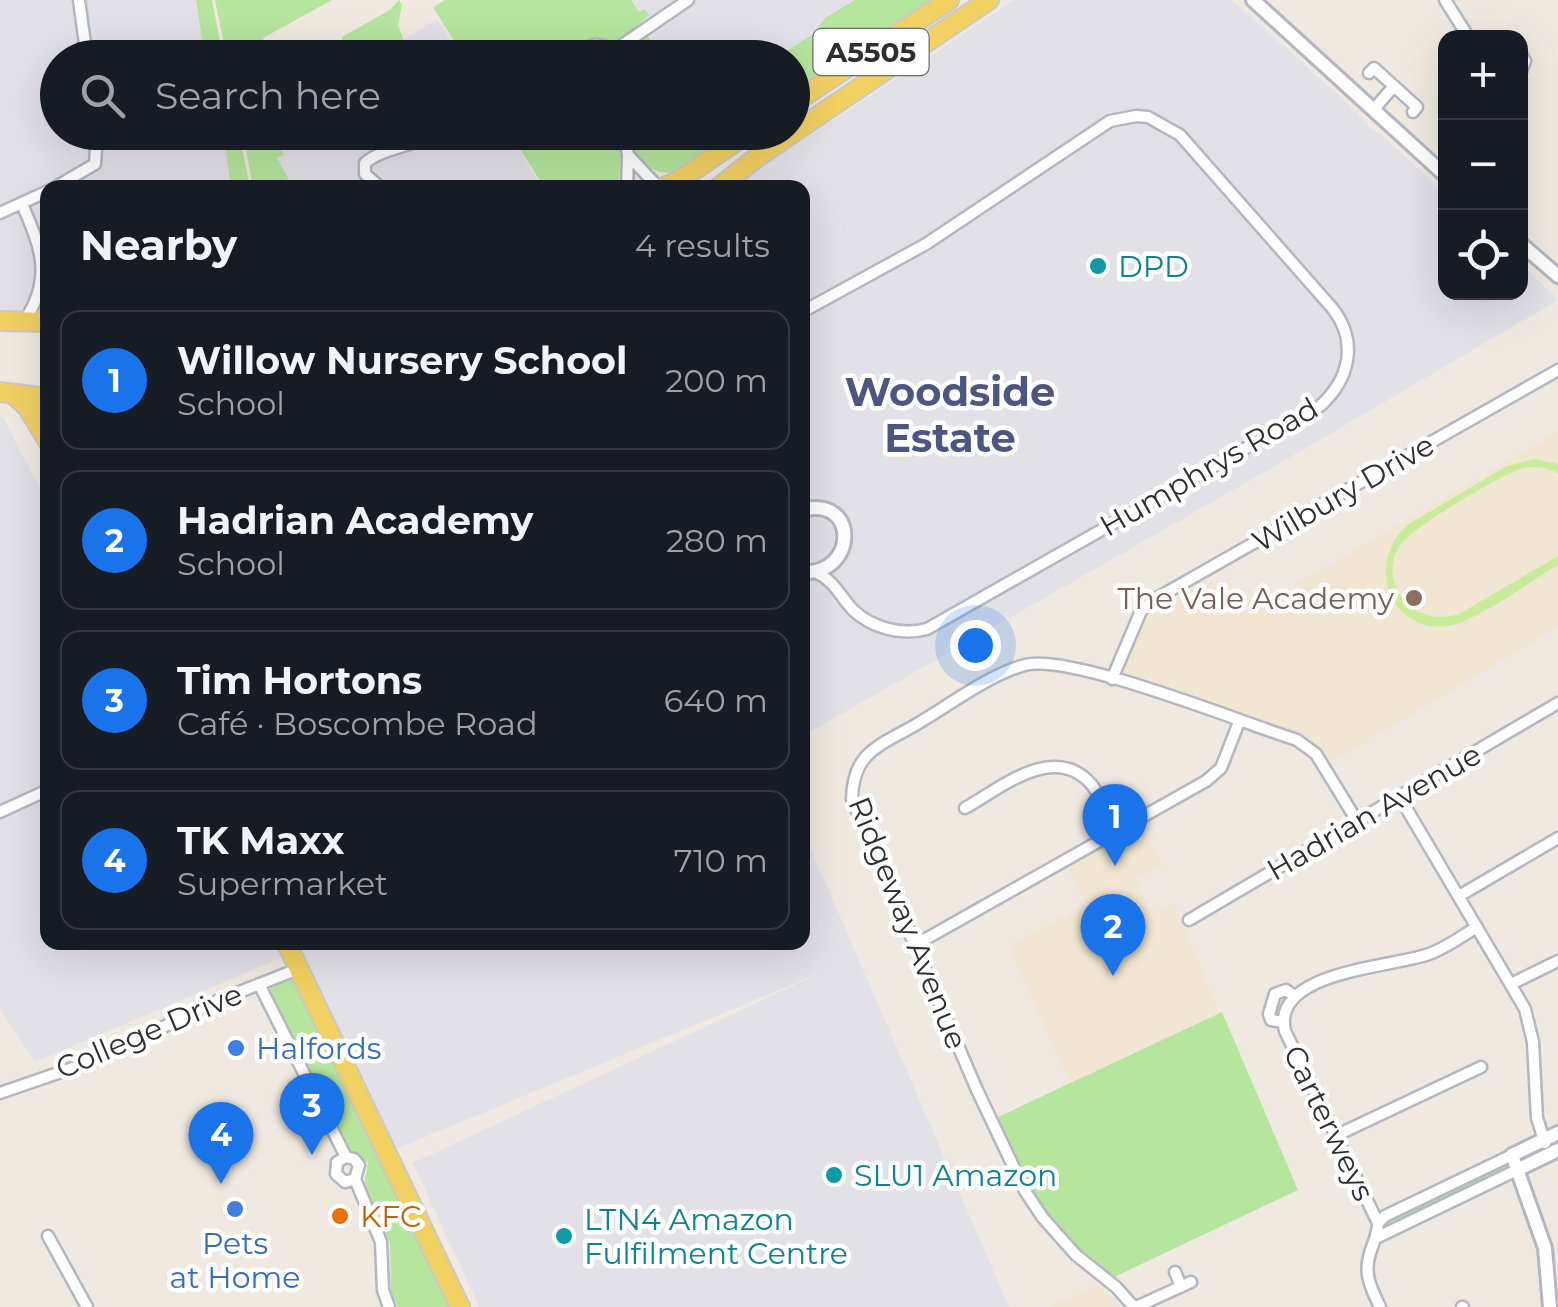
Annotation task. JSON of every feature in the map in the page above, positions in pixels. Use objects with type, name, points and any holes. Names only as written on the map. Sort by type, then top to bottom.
[{"type":"main road","name":"A5505","points":[[810,92],[949,0]]},
{"type":"main road","name":"A5505","points":[[810,121],[989,0]]},
{"type":"main road","points":[[679,180],[724,150]]},
{"type":"main road","name":"A5505","points":[[728,180],[768,150]]},
{"type":"main road","points":[[0,322],[40,320]]},
{"type":"main road","points":[[7,393],[40,397]]},
{"type":"main road","points":[[7,393],[28,408],[40,428]]},
{"type":"main road","points":[[290,950],[460,1307]]},
{"type":"street","points":[[79,0],[85,40]]},
{"type":"street","points":[[633,40],[688,0]]},
{"type":"street","points":[[1253,0],[1438,169]]},
{"type":"street","points":[[1446,0],[1464,30]]},
{"type":"street","points":[[1369,73],[1374,68],[1417,107],[1413,112]]},
{"type":"street","points":[[1374,110],[1394,86]]},
{"type":"street","name":"Humphrys Road","points":[[810,308],[926,244],[1100,126],[1136,116],[1159,120],[1180,135],[1333,308],[1348,344],[1342,380],[1320,406],[927,630],[906,633],[870,623],[856,613],[832,580],[810,572]]},
{"type":"street","points":[[67,180],[95,164],[96,150]]},
{"type":"street","points":[[372,180],[366,174],[365,163],[396,150]]},
{"type":"street","points":[[627,150],[627,180]]},
{"type":"street","points":[[628,155],[652,180]]},
{"type":"street","points":[[0,213],[40,195]]},
{"type":"street","points":[[22,204],[40,249]]},
{"type":"street","points":[[1528,249],[1557,271]]},
{"type":"street","points":[[26,320],[39,298],[40,286]]},
{"type":"street","name":"Wilbury Drive","points":[[1112,679],[1141,611],[1157,598],[1558,370]]},
{"type":"street","points":[[810,506],[828,510],[840,520],[846,541],[838,572],[842,594]]},
{"type":"street","points":[[810,571],[840,556]]},
{"type":"street","name":"Ridgeway Avenue","points":[[1135,1307],[1116,1286],[1076,1255],[1025,1191],[977,1090],[852,799],[852,777],[868,752],[1023,665],[1041,662],[1112,679],[1297,740],[1316,754],[1357,821]]},
{"type":"street","name":"Hadrian Avenue","points":[[1189,920],[1558,704]]},
{"type":"street","points":[[915,946],[1206,781],[1221,768],[1240,722]]},
{"type":"street","points":[[965,808],[1034,769],[1054,765],[1074,770],[1092,785],[1117,833]]},
{"type":"street","points":[[0,812],[40,794]]},
{"type":"street","points":[[1378,1237],[1552,1153],[1551,1136],[1537,1118],[1530,1024],[1511,984],[1399,796]]},
{"type":"street","points":[[1459,896],[1558,838]]},
{"type":"street","name":"Carterweys","points":[[1378,1223],[1283,1022],[1293,995],[1308,984],[1432,953],[1477,927]]},
{"type":"street","points":[[1511,984],[1558,960]]},
{"type":"street","name":"College Drive","points":[[0,1093],[93,1061],[218,1000],[298,969]]},
{"type":"street","points":[[260,984],[346,1157],[359,1165],[355,1179],[380,1242],[383,1290],[389,1307]]},
{"type":"street","points":[[1335,1136],[1480,1066]]},
{"type":"street","points":[[1380,1307],[1367,1279],[1378,1223],[1551,1136]]},
{"type":"street","points":[[1512,1154],[1553,1275],[1550,1307]]},
{"type":"street","points":[[346,1157],[335,1166],[336,1174],[345,1182],[355,1179]]},
{"type":"street","points":[[48,1236],[81,1305]]},
{"type":"street","points":[[1135,1307],[1186,1284],[1175,1272]]},
{"type":"shaded area","points":[[0,0],[207,0],[213,40],[40,40],[40,150],[231,150],[236,180],[40,180],[40,309],[0,312]]},
{"type":"shaded area","points":[[627,0],[884,0],[810,47],[810,40],[652,40]]},
{"type":"shaded area","points":[[1015,0],[1232,0],[1438,187],[1438,300],[1528,300],[1528,271],[1558,300],[810,732],[810,180],[743,180],[788,150],[810,150],[810,135]]},
{"type":"shaded area","points":[[437,19],[450,40],[403,40]]},
{"type":"shaded area","points":[[270,150],[519,150],[538,180],[273,180]]},
{"type":"shaded area","points":[[3,417],[40,489],[40,950],[280,950],[283,957],[35,1062],[0,1010]]},
{"type":"shaded area","name":"The Vale Academy","points":[[1558,432],[1558,627],[1331,762],[1325,753],[1321,755],[1310,745],[1128,680],[1122,669],[1132,638],[1155,610],[1209,579],[1222,587],[1229,583],[1236,595],[1264,603]]},
{"type":"shaded area","points":[[1141,827],[1162,865],[1136,879],[1150,914],[1175,904],[1219,1013],[1070,1083],[1009,946],[1086,904],[1068,867]]},
{"type":"shaded area","points":[[810,847],[1009,1307],[479,1307],[413,1163],[825,971],[396,1149],[302,950],[810,950]]},
{"type":"shaded area","points":[[1098,1285],[1120,1307],[1047,1307]]},
{"type":"green space","points":[[196,0],[212,0],[220,40],[202,40]]},
{"type":"green space","points":[[215,0],[332,0],[263,40],[223,40]]},
{"type":"green space","points":[[399,0],[402,5],[398,26],[404,40],[342,40],[342,37],[390,10]]},
{"type":"green space","points":[[445,0],[631,0],[639,12],[645,9],[649,15],[640,23],[650,40],[453,40],[433,7]]},
{"type":"green space","points":[[855,0],[933,0],[810,82],[810,40],[804,40],[825,18]]},
{"type":"green space","points":[[226,150],[242,150],[249,180],[230,180]]},
{"type":"green space","points":[[246,150],[282,150],[284,154],[277,158],[289,180],[252,180]]},
{"type":"green space","points":[[521,150],[707,150],[672,172],[648,166],[636,153],[621,153],[619,180],[540,180]]},
{"type":"green space","points":[[1534,459],[1558,464],[1558,473],[1540,467],[1520,469],[1457,503],[1408,536],[1394,559],[1396,589],[1416,610],[1445,617],[1461,613],[1558,556],[1558,565],[1460,623],[1427,625],[1410,618],[1398,606],[1386,574],[1388,556],[1396,539],[1409,524],[1507,466]]},
{"type":"green space","points":[[294,977],[451,1307],[398,1307],[391,1292],[390,1243],[364,1186],[368,1163],[347,1151],[266,987]]},
{"type":"green space","points":[[1222,1012],[1298,1190],[1112,1278],[1071,1242],[1042,1206],[996,1118]]},
{"type":"green space","points":[[1509,1161],[1512,1168],[1385,1229],[1382,1222]]},
{"type":"place","name":"DPD","points":[[1098,266]]},
{"type":"place","name":"The Vale Academy","points":[[1414,598]]},
{"type":"place","name":"Willow Nursery School","points":[[1115,866]]},
{"type":"place","name":"Hadrian Academy","points":[[1113,976]]},
{"type":"place","name":"Halfords","points":[[236,1048]]},
{"type":"place","name":"Tim Hortons","points":[[312,1155]]},
{"type":"place","name":"SLU1 Amazon","points":[[834,1175]]},
{"type":"place","name":"TK Maxx","points":[[221,1184]]},
{"type":"place","name":"Pets at Home","points":[[235,1209]]},
{"type":"place","name":"KFC","points":[[340,1216]]},
{"type":"place","name":"LTN4 Amazon Fulfilment Centre","points":[[564,1236]]},
{"type":"district","name":"Woodside Estate","points":[[950,414]]}]
